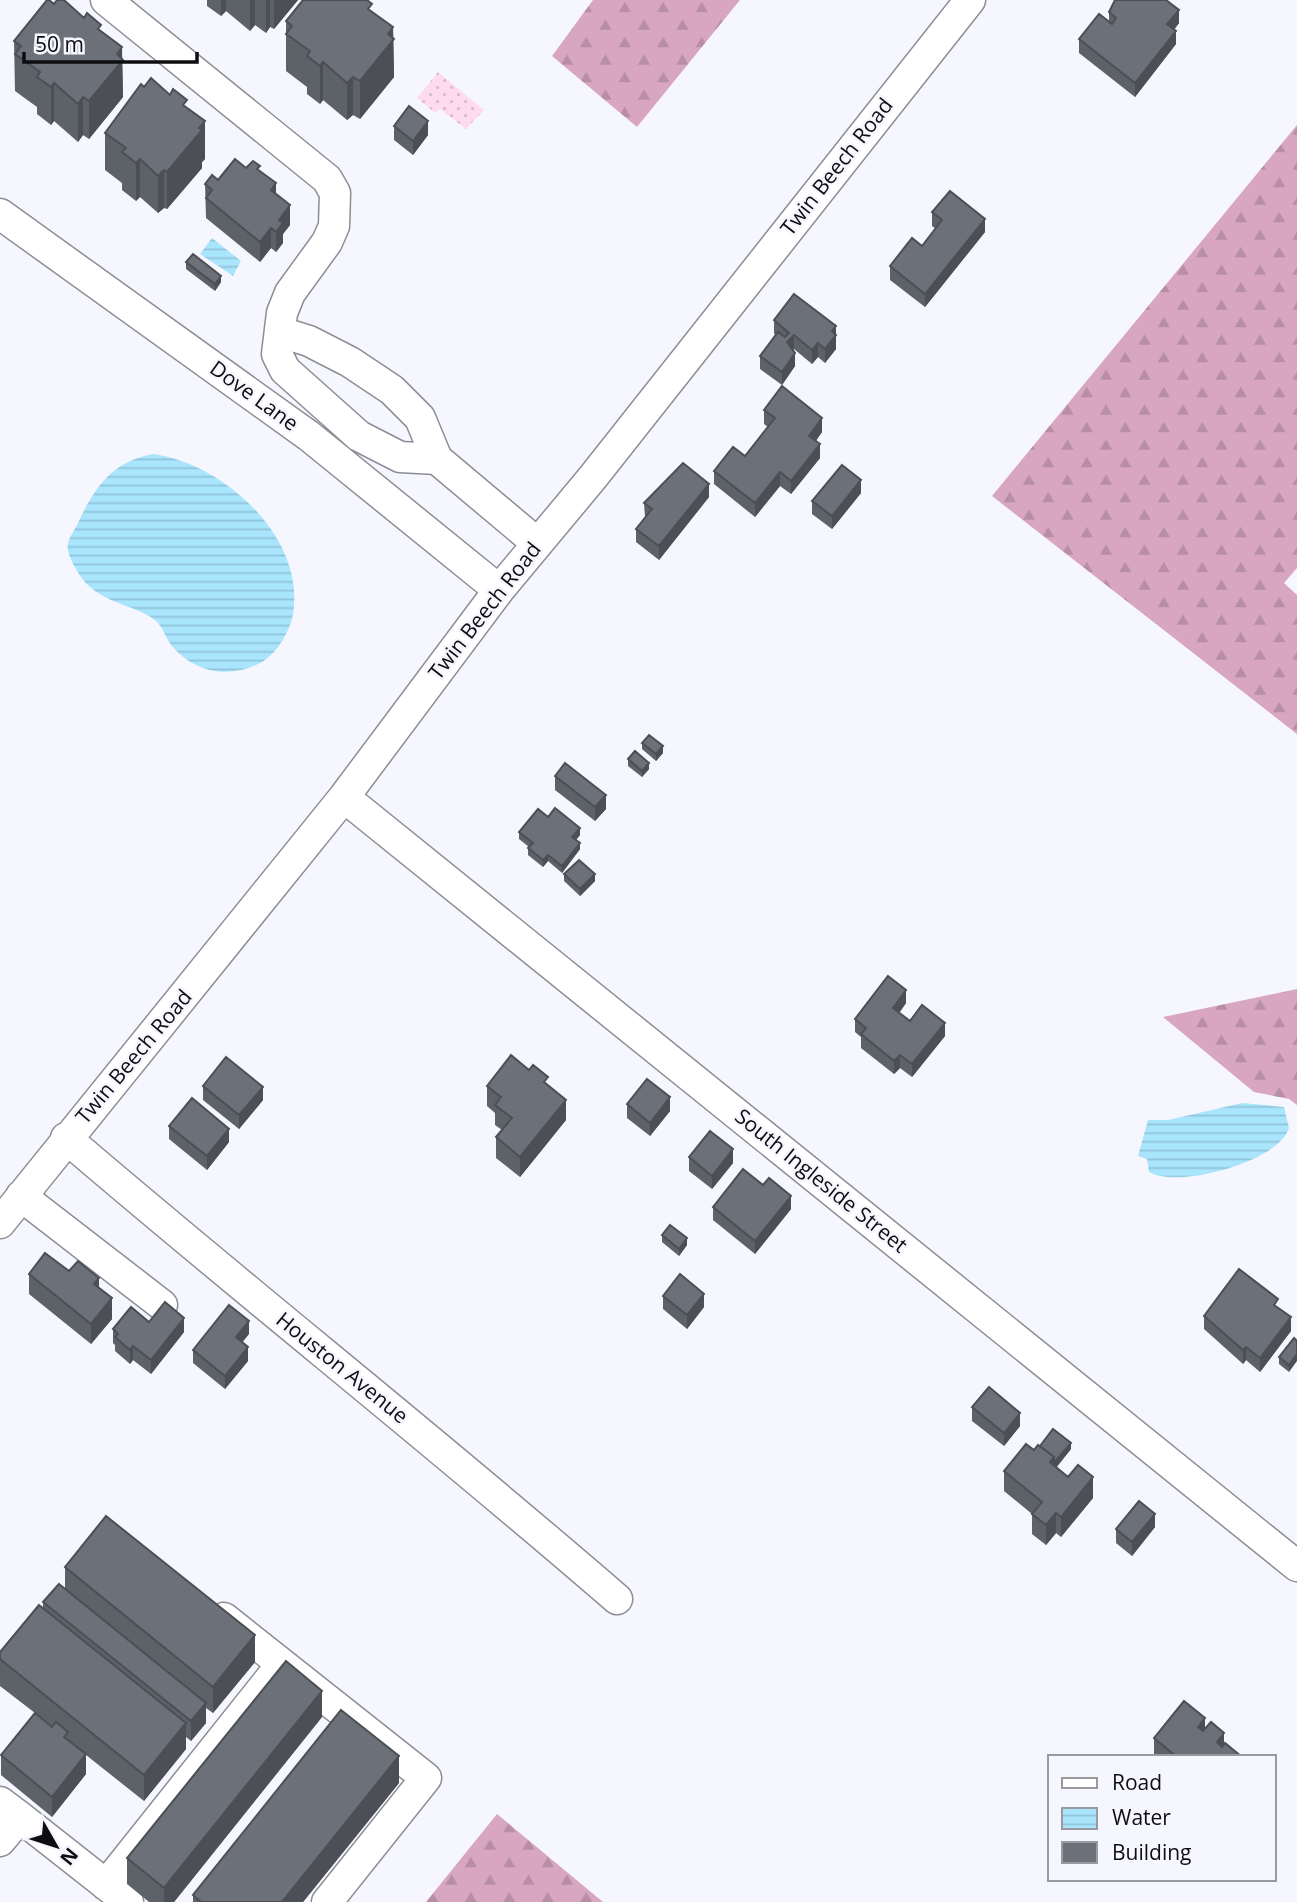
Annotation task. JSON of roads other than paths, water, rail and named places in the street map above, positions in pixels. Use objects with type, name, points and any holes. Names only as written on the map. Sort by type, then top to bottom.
[{"type":"street","points":[[106,0],[327,179],[335,193],[334,226],[327,242],[290,293],[282,313],[277,354],[285,370],[359,436],[400,457],[437,459]]},
{"type":"street","name":"Twin Beech Road","points":[[0,1223],[344,796],[499,590],[593,477],[970,0]]},
{"type":"street","name":"Dove Lane","points":[[0,214],[309,436],[499,590]]},
{"type":"street","points":[[279,340],[293,336],[309,341],[351,362],[392,390],[420,418],[437,459],[537,543]]},
{"type":"street","name":"South Ingleside Street","points":[[344,796],[1297,1566]]},
{"type":"street","name":"Houston Avenue","points":[[66,1138],[183,1238],[471,1473],[617,1599]]},
{"type":"street","points":[[21,1196],[162,1305]]},
{"type":"street","points":[[197,1596],[282,1664],[342,1728],[426,1778],[327,1902]]},
{"type":"street","points":[[0,1841],[10,1809],[117,1894],[282,1664]]},
{"type":"water","points":[[212,238],[241,261],[233,276],[200,254]]},
{"type":"water","points":[[154,454],[181,461],[232,489],[255,509],[287,558],[294,586],[293,614],[278,647],[262,662],[239,671],[226,672],[214,671],[192,663],[172,646],[155,620],[97,592],[86,583],[73,564],[68,550],[69,540],[97,489],[115,470],[126,463]]},
{"type":"water","points":[[1242,1103],[1284,1107],[1289,1128],[1281,1140],[1267,1152],[1226,1169],[1181,1177],[1149,1172],[1147,1159],[1138,1156],[1148,1120],[1168,1120]]}]
